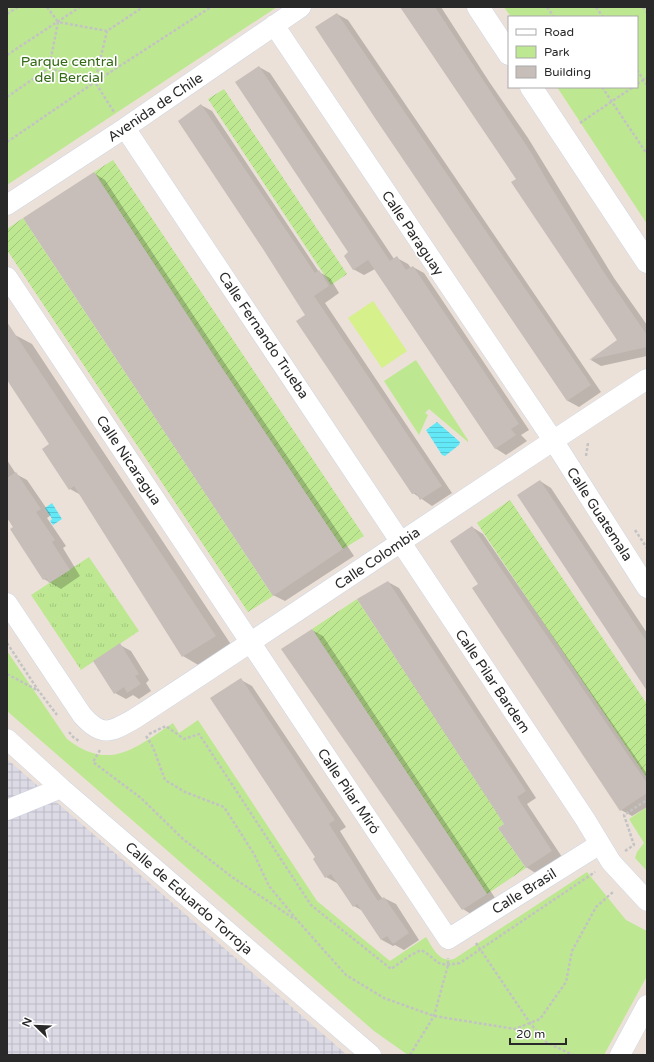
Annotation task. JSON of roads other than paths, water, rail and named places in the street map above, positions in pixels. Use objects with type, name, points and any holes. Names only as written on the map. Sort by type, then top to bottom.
[{"type":"street","name":"Avenida de Chile","points":[[7,205],[126,128],[301,7]]},
{"type":"street","points":[[478,7],[508,52]]},
{"type":"street","name":"Calle Paraguay","points":[[274,25],[553,440]]},
{"type":"street","points":[[532,88],[647,262]]},
{"type":"street","name":"Calle Fernando Trueba","points":[[126,128],[402,542]]},
{"type":"street","name":"Calle Nicaragua","points":[[7,277],[251,643]]},
{"type":"street","name":"Calle Colombia","points":[[7,603],[82,715],[104,740],[117,728],[134,719],[251,643],[553,440],[647,379]]},
{"type":"street","name":"Calle Guatemala","points":[[553,440],[647,588]]},
{"type":"street","name":"Calle Pilar Bardem","points":[[402,542],[585,819],[611,862],[647,901]]},
{"type":"street","name":"Calle Pilar Miró","points":[[251,643],[448,939]]},
{"type":"street","name":"Calle de Eduardo Torroja","points":[[7,739],[371,1055]]},
{"type":"street","points":[[7,810],[62,788]]},
{"type":"street","name":"Calle Brasil","points":[[448,939],[600,844]]},
{"type":"street","points":[[620,1055],[647,1005]]},
{"type":"water","points":[[437,422],[460,442],[459,445],[445,456],[442,455],[426,430]]},
{"type":"water","points":[[52,503],[62,519],[53,525],[50,521],[52,519],[45,508]]},
{"type":"park label","name":"Parque central del Bercial","points":[[69,70]]}]
